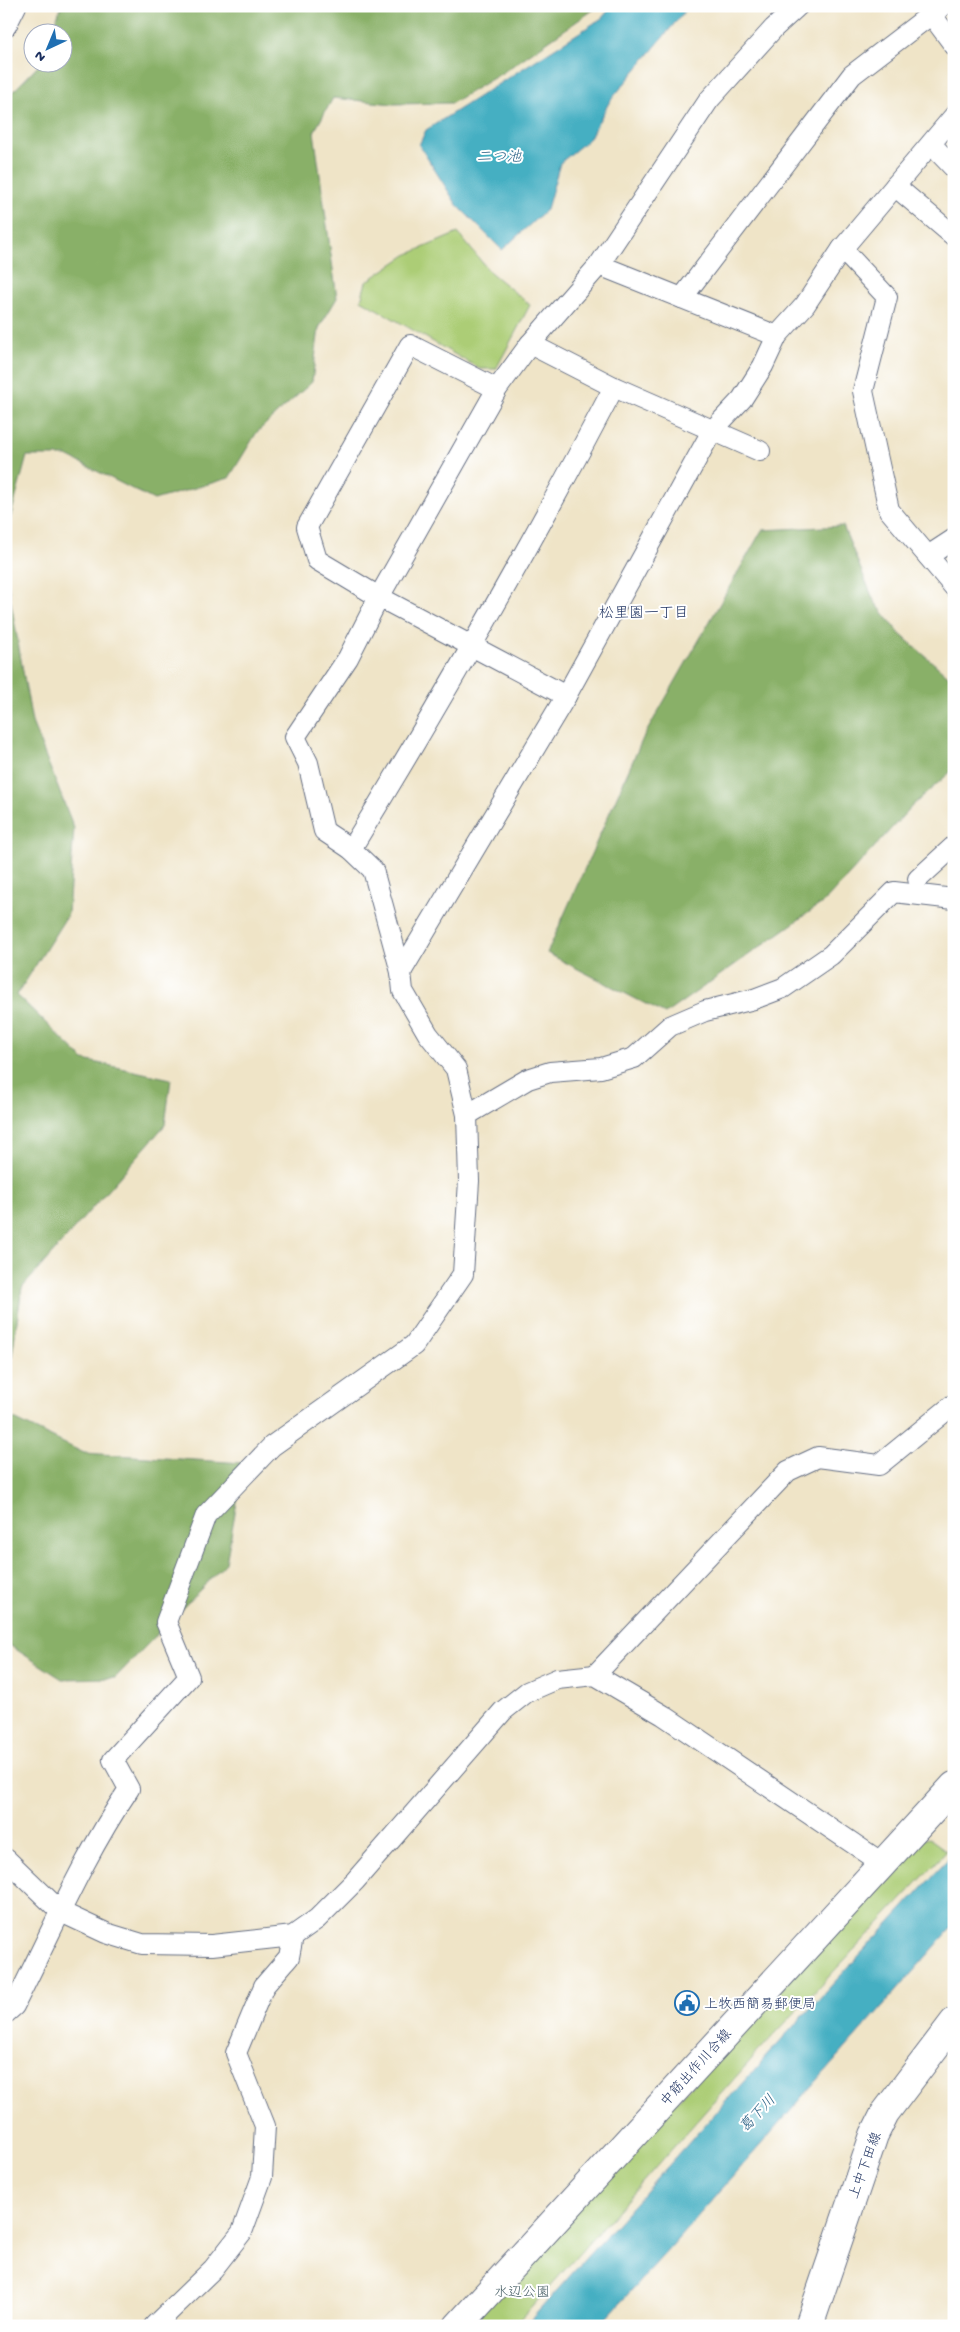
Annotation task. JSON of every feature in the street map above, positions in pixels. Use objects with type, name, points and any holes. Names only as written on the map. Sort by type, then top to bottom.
[{"type":"main road","name":"中筋出作川合線","points":[[458,2326],[954,1786]]},
{"type":"main road","name":"上中下田線","points":[[809,2326],[874,2135],[885,2113],[901,2090],[954,2022]]},
{"type":"street","points":[[6,26],[16,6]]},
{"type":"street","points":[[6,2013],[14,2006],[62,1912],[75,1879],[103,1828],[129,1789],[113,1760],[189,1677],[166,1622],[206,1515],[272,1446],[414,1345],[463,1274],[469,1181],[467,1115],[456,1069],[428,1034],[403,991],[401,972],[373,870],[351,848],[324,831],[308,763],[295,737],[348,658],[379,597],[497,389],[530,344],[599,265],[709,100],[774,28],[798,6]]},
{"type":"street","points":[[682,298],[852,74],[932,9],[954,45]]},
{"type":"street","points":[[401,972],[566,696],[712,431],[742,399],[763,366],[777,336],[804,305],[842,249],[954,116]]},
{"type":"street","points":[[931,144],[954,168]]},
{"type":"street","points":[[895,186],[954,236]]},
{"type":"street","points":[[842,249],[888,297],[863,391],[889,510],[954,587]]},
{"type":"street","points":[[599,265],[777,336]]},
{"type":"street","points":[[497,389],[410,344],[307,527],[317,560],[379,597],[566,696]]},
{"type":"street","points":[[530,344],[614,387],[760,451]]},
{"type":"street","points":[[351,848],[472,646],[550,508],[614,387]]},
{"type":"street","points":[[928,556],[954,539]]},
{"type":"street","points":[[918,879],[954,846]]},
{"type":"street","points":[[467,1115],[528,1080],[550,1072],[601,1068],[634,1058],[670,1026],[705,1011],[754,1000],[783,988],[831,955],[894,892],[954,899]]},
{"type":"street","points":[[6,1859],[62,1912],[106,1932],[142,1944],[212,1945],[293,1936],[317,1919],[355,1881],[503,1711],[527,1692],[557,1679],[595,1674],[788,1471],[818,1457],[879,1465],[954,1404]]},
{"type":"street","points":[[595,1674],[662,1715],[882,1863]]},
{"type":"street","points":[[154,2326],[213,2269],[242,2232],[259,2186],[262,2177],[266,2126],[236,2053],[264,1986],[289,1957],[293,1936]]},
{"type":"green space","points":[[61,6],[599,6],[502,73],[452,103],[393,104],[333,98],[314,132],[337,298],[319,328],[312,382],[257,432],[229,478],[154,500],[67,456],[27,456],[6,534],[6,99],[32,72],[72,72],[72,22],[55,22]]},
{"type":"green space","points":[[458,233],[490,272],[530,305],[496,369],[480,369],[361,300],[366,282],[406,255]]},
{"type":"green space","points":[[843,526],[874,601],[900,634],[954,681],[954,769],[913,805],[825,901],[665,1014],[547,953],[643,738],[762,530]]},
{"type":"green space","points":[[6,574],[32,722],[74,828],[68,914],[17,995],[84,1060],[171,1079],[165,1125],[22,1288],[6,1396]]},
{"type":"green space","points":[[6,1415],[84,1453],[244,1463],[226,1563],[115,1678],[62,1679],[6,1643]]},
{"type":"green space","name":"水辺公園","points":[[929,1838],[947,1851],[758,2052],[515,2326],[466,2326],[921,1840]]},
{"type":"water","name":"二つ池","points":[[612,6],[689,6],[610,101],[589,139],[560,163],[547,209],[502,250],[457,205],[419,145],[426,130],[602,18]]},
{"type":"water","name":"葛下川","points":[[954,1853],[954,1925],[670,2248],[599,2326],[525,2326],[779,2042]]},
{"type":"place","name":"上牧西簡易郵便局","points":[[687,2003]]},
{"type":"district","name":"松里園一丁目","points":[[644,612]]}]
